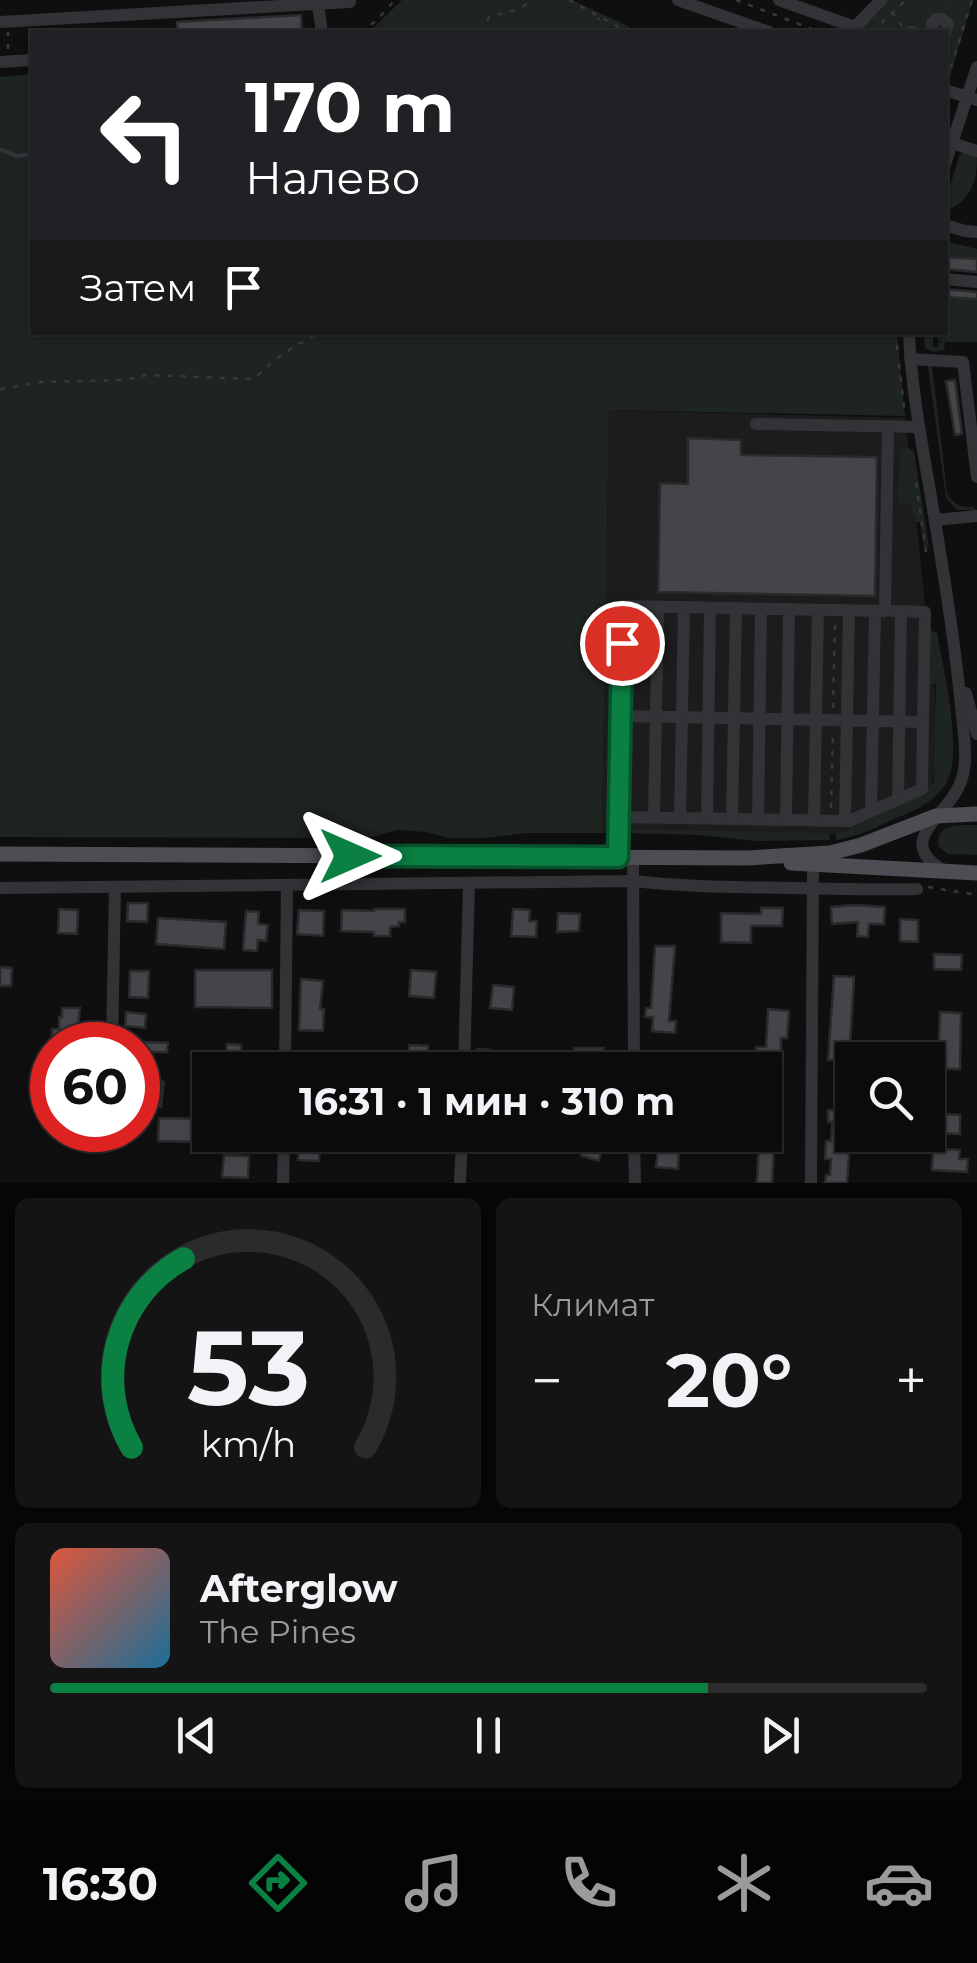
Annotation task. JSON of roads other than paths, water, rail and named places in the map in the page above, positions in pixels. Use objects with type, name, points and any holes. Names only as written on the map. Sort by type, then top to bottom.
[{"type":"main road","points":[[0,854],[747,858],[830,853],[861,846],[936,816],[977,814]]},
{"type":"main road","points":[[747,858],[812,865],[977,872]]},
{"type":"street","points":[[678,0],[697,2],[764,30]]},
{"type":"street","points":[[778,0],[854,30],[880,0]]},
{"type":"street","points":[[4,22],[350,2]]},
{"type":"street","points":[[318,5],[322,30]]},
{"type":"street","points":[[932,30],[932,23],[942,18],[948,30]]},
{"type":"street","points":[[4,57],[30,60]]},
{"type":"street","points":[[948,155],[972,98],[977,67]]},
{"type":"street","points":[[948,89],[972,98]]},
{"type":"street","points":[[952,143],[977,151]]},
{"type":"street","points":[[948,227],[977,232]]},
{"type":"street","points":[[948,280],[977,282]]},
{"type":"street","points":[[909,335],[919,427],[957,658],[965,769],[958,788],[922,837],[922,848],[936,866],[947,872]]},
{"type":"street","points":[[910,359],[963,362],[977,477]]},
{"type":"street","points":[[756,424],[919,427]]},
{"type":"street","points":[[871,812],[872,721],[888,426]]},
{"type":"street","points":[[935,520],[977,516]]},
{"type":"street","points":[[619,817],[838,821],[871,812],[922,789],[925,612],[623,606],[619,817],[633,881],[634,1052]]},
{"type":"street","points":[[654,818],[658,607]]},
{"type":"street","points":[[680,818],[684,607]]},
{"type":"street","points":[[707,818],[710,608]]},
{"type":"street","points":[[732,819],[736,608]]},
{"type":"street","points":[[758,819],[762,608]]},
{"type":"street","points":[[786,820],[790,609]]},
{"type":"street","points":[[814,820],[818,610]]},
{"type":"street","points":[[838,821],[842,610]]},
{"type":"street","points":[[898,800],[901,611]]},
{"type":"street","points":[[957,658],[977,734]]},
{"type":"street","points":[[621,716],[924,722]]},
{"type":"street","points":[[812,865],[812,1183]]},
{"type":"street","points":[[0,888],[633,881],[917,889]]},
{"type":"street","points":[[464,1052],[469,882]]},
{"type":"street","points":[[285,1052],[288,885]]},
{"type":"street","points":[[112,1022],[114,887]]},
{"type":"street","points":[[284,1152],[284,1183]]},
{"type":"street","points":[[460,1183],[461,1152]]},
{"type":"street","points":[[634,1152],[635,1183]]},
{"type":"waterway","points":[[0,149],[17,156],[30,154]]}]
